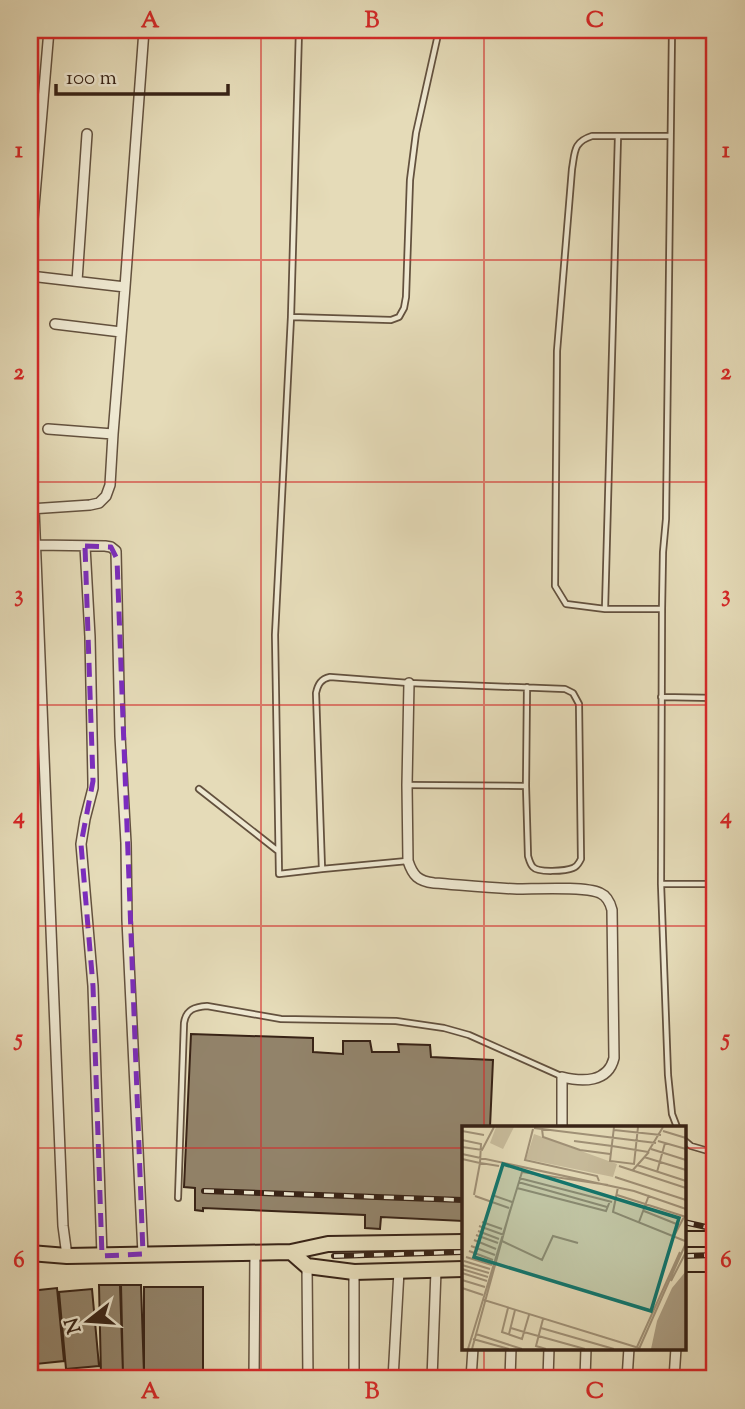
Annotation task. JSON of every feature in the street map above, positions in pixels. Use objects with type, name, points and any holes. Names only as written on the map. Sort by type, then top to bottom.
[{"type":"main road","points":[[686,1239],[715,1239]]},
{"type":"main road","points":[[30,1253],[67,1256],[255,1253],[291,1252],[328,1244],[462,1242]]},
{"type":"main road","points":[[291,1252],[307,1266],[354,1272],[462,1269]]},
{"type":"main road","points":[[686,1264],[715,1264]]},
{"type":"street","points":[[30,254],[49,30]]},
{"type":"street","points":[[67,1256],[63,1226],[33,560],[36,545],[32,509],[99,503],[106,496],[110,485],[144,30]]},
{"type":"street","points":[[77,281],[87,134]]},
{"type":"street","points":[[30,276],[125,287]]},
{"type":"street","points":[[55,324],[121,331]]},
{"type":"street","points":[[48,429],[113,434]]},
{"type":"street","points":[[36,545],[105,546],[116,551],[120,736],[142,1254]]},
{"type":"street","points":[[85,546],[93,788],[81,844],[93,986],[102,1256]]},
{"type":"street","points":[[409,683],[408,861],[416,878],[424,882],[597,891],[609,901],[612,910],[614,1058],[612,1067],[598,1078],[574,1080],[562,1077],[562,1126]]},
{"type":"street","points":[[254,1379],[255,1253]]},
{"type":"street","points":[[307,1266],[308,1379]]},
{"type":"street","points":[[432,1379],[436,1270]]},
{"type":"street","points":[[393,1379],[399,1271]]},
{"type":"street","points":[[354,1272],[355,1379]]},
{"type":"street","points":[[471,1379],[473,1350]]},
{"type":"street","points":[[510,1379],[511,1350]]},
{"type":"street","points":[[548,1379],[549,1350]]},
{"type":"street","points":[[585,1379],[586,1350]]},
{"type":"street","points":[[627,1379],[629,1350]]},
{"type":"street","points":[[674,1379],[676,1350]]},
{"type":"lane","points":[[299,30],[291,317],[275,635],[279,874],[408,861]]},
{"type":"lane","points":[[291,317],[391,320],[399,317],[404,308],[410,180],[416,134],[439,30]]},
{"type":"lane","points":[[671,30],[666,519],[662,609],[661,884],[668,1076],[671,1114],[677,1126]]},
{"type":"lane","points":[[662,609],[605,609],[566,604],[555,586],[557,351],[576,147],[581,140],[592,136],[670,136]]},
{"type":"lane","points":[[605,609],[618,136]]},
{"type":"lane","points":[[715,400],[712,548],[715,557]]},
{"type":"lane","points":[[322,869],[317,686],[320,681],[330,677],[409,683],[527,687],[565,689],[573,693],[579,704],[581,859],[576,866],[570,869],[540,871],[534,869],[528,856],[527,687]]},
{"type":"lane","points":[[662,697],[715,698]]},
{"type":"lane","points":[[407,785],[526,786]]},
{"type":"lane","points":[[199,789],[278,852]]},
{"type":"lane","points":[[661,884],[715,884]]},
{"type":"lane","points":[[178,1198],[184,1023],[189,1010],[197,1007],[207,1006],[281,1019],[400,1021],[431,1025],[469,1035],[562,1077]]},
{"type":"lane","points":[[686,1142],[691,1146],[715,1153]]},
{"type":"highlighted area","points":[[85,546],[111,547],[117,559],[143,1254],[102,1256],[93,986],[81,844],[93,781]]},
{"type":"building","points":[[191,1034],[313,1038],[313,1052],[343,1054],[343,1041],[370,1041],[372,1052],[399,1052],[398,1044],[430,1045],[431,1057],[493,1060],[490,1126],[462,1126],[462,1221],[381,1217],[380,1229],[365,1228],[365,1215],[203,1208],[203,1211],[195,1210],[195,1188],[184,1187]]},
{"type":"building","points":[[99,1285],[120,1285],[123,1374],[101,1375]]},
{"type":"building","points":[[121,1285],[141,1285],[144,1374],[123,1375]]},
{"type":"building","points":[[144,1287],[203,1287],[203,1374],[144,1374]]},
{"type":"building","points":[[57,1288],[64,1361],[36,1364],[30,1291]]},
{"type":"building","points":[[92,1289],[99,1366],[66,1369],[59,1292]]},
{"type":"railway","points":[[204,1191],[462,1200]]},
{"type":"railway","points":[[686,1222],[715,1229]]},
{"type":"railway","points":[[334,1256],[462,1252]]},
{"type":"railway","points":[[686,1256],[715,1255]]}]
